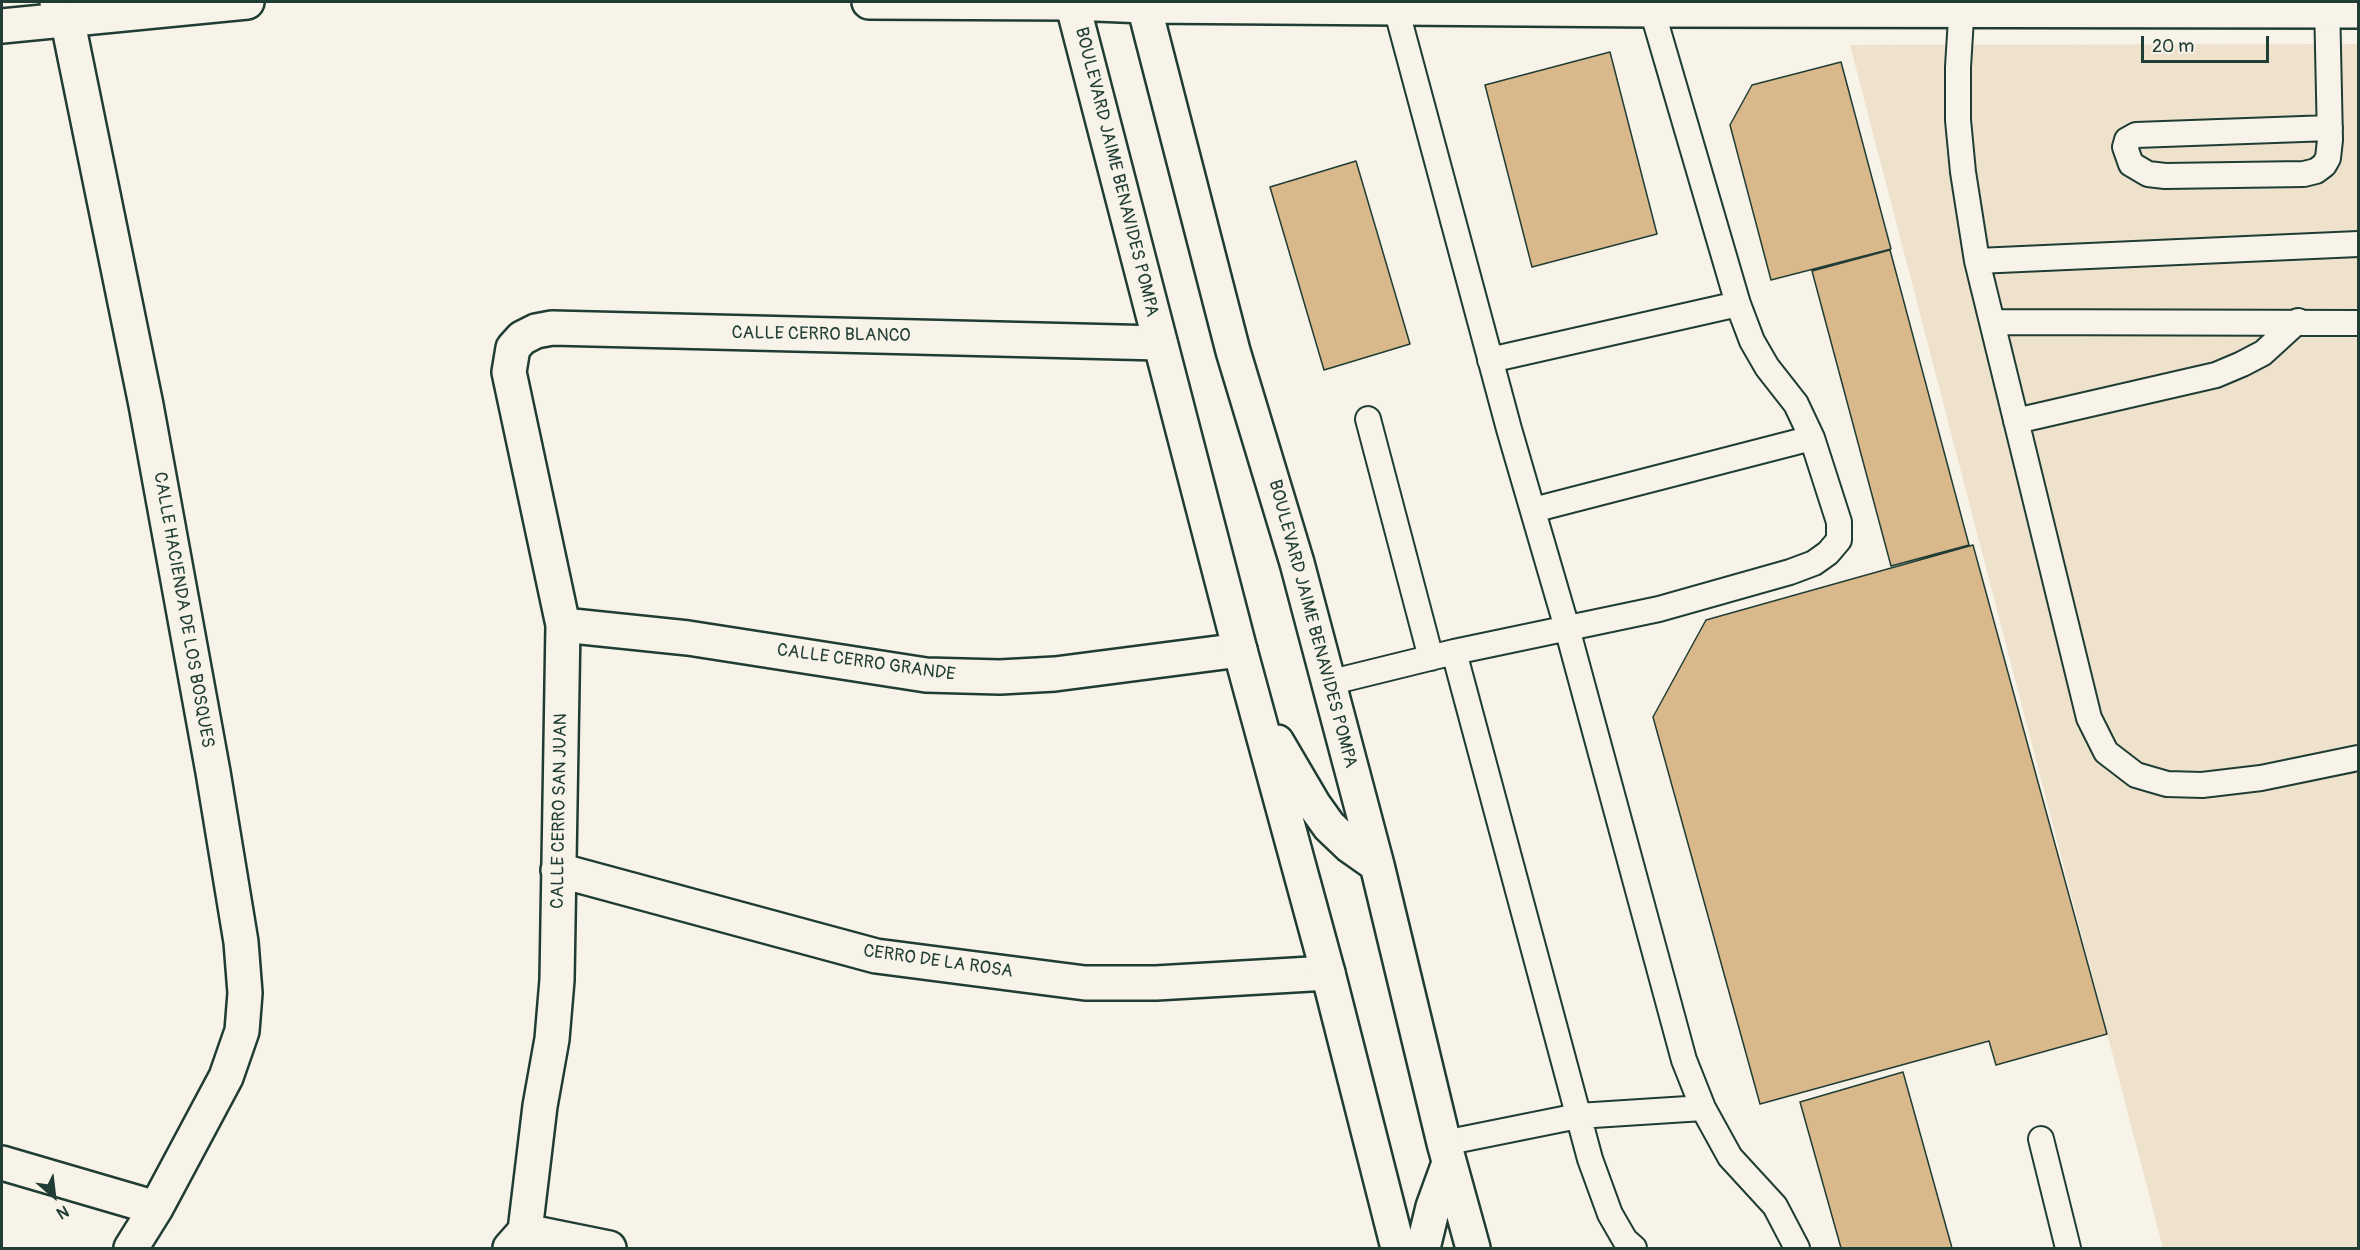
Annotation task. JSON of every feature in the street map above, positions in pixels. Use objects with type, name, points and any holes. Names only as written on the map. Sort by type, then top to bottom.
[{"type":"street","points":[[2,26],[62,10],[247,2]]},
{"type":"street","points":[[869,2],[1072,2],[1652,10],[1961,5],[2338,8]]},
{"type":"street","name":"BOULEVARD JAIME BENAVIDES POMPA","points":[[1072,2],[1240,650],[1328,973],[1398,1248]]},
{"type":"street","name":"BOULEVARD JAIME BENAVIDES POMPA","points":[[1144,4],[1233,351],[1297,563],[1377,865],[1446,1153],[1473,1248]]},
{"type":"street","name":"CALLE HACIENDA DE LOS BOSQUES","points":[[62,10],[156,462],[241,942],[245,993],[242,1031],[226,1077],[156,1208],[131,1248]]},
{"type":"street","name":"CALLE CERRO BLANCO","points":[[509,372],[513,348],[522,338],[536,331],[552,328],[1160,343]]},
{"type":"street","name":"CALLE CERRO SAN JUAN","points":[[509,372],[563,625],[557,980],[552,1039],[517,1240]]},
{"type":"street","name":"CALLE CERRO GRANDE","points":[[563,625],[688,638],[926,675],[1000,677],[1055,674],[1240,650]]},
{"type":"street","points":[[1256,707],[1314,805],[1329,826],[1350,846],[1377,865]]},
{"type":"street","name":"CERRO DE LA ROSA","points":[[558,870],[876,956],[1085,983],[1156,983],[1328,973]]},
{"type":"street","points":[[1423,1248],[1446,1153]]},
{"type":"street","points":[[2,1163],[156,1208]]},
{"type":"street","points":[[517,1240],[609,1248]]},
{"type":"lane","points":[[1961,5],[1958,120],[1963,172],[1977,261],[2089,718],[2106,752],[2136,775],[2167,784],[2202,785],[2261,778],[2358,758]]},
{"type":"lane","points":[[1396,8],[1490,360],[1567,628],[1684,1060],[1702,1108],[1730,1156],[1775,1206],[1797,1248]]},
{"type":"lane","points":[[2330,128],[2136,135],[2127,140],[2125,147],[2131,164],[2148,174],[2165,176],[2304,174],[2316,171],[2324,165],[2328,158],[2330,128],[2338,8]]},
{"type":"lane","points":[[1328,684],[1443,655],[1659,609],[1814,563],[1828,553],[1839,540],[1839,522],[1812,438],[1796,404],[1767,366],[1752,341],[1738,304],[1652,10]]},
{"type":"lane","points":[[1977,261],[2358,244]]},
{"type":"lane","points":[[1490,360],[1738,304]]},
{"type":"lane","points":[[1992,322],[2298,321],[2358,323]]},
{"type":"lane","points":[[2016,421],[2216,375],[2262,353],[2298,321]]},
{"type":"lane","points":[[1368,419],[1443,655],[1590,1159],[1610,1214],[1624,1240],[1634,1248]]},
{"type":"lane","points":[[1533,510],[1812,438]]},
{"type":"lane","points":[[1446,1153],[1578,1116],[1702,1108]]},
{"type":"lane","points":[[2041,1139],[2068,1248]]},
{"type":"shaded area","points":[[2358,44],[2358,1248],[2163,1248],[1850,45]]},
{"type":"building","points":[[1610,52],[1657,234],[1532,267],[1485,85]]},
{"type":"building","points":[[1841,62],[1891,249],[1771,280],[1730,125],[1752,85]]},
{"type":"building","points":[[1356,161],[1410,344],[1324,370],[1270,187]]},
{"type":"building","points":[[1890,250],[1969,545],[1891,566],[1812,271]]},
{"type":"building","points":[[1973,545],[2107,1034],[1996,1065],[1989,1041],[1760,1104],[1653,717],[1706,620]]},
{"type":"building","points":[[1903,1072],[1952,1248],[1841,1248],[1800,1102]]}]
